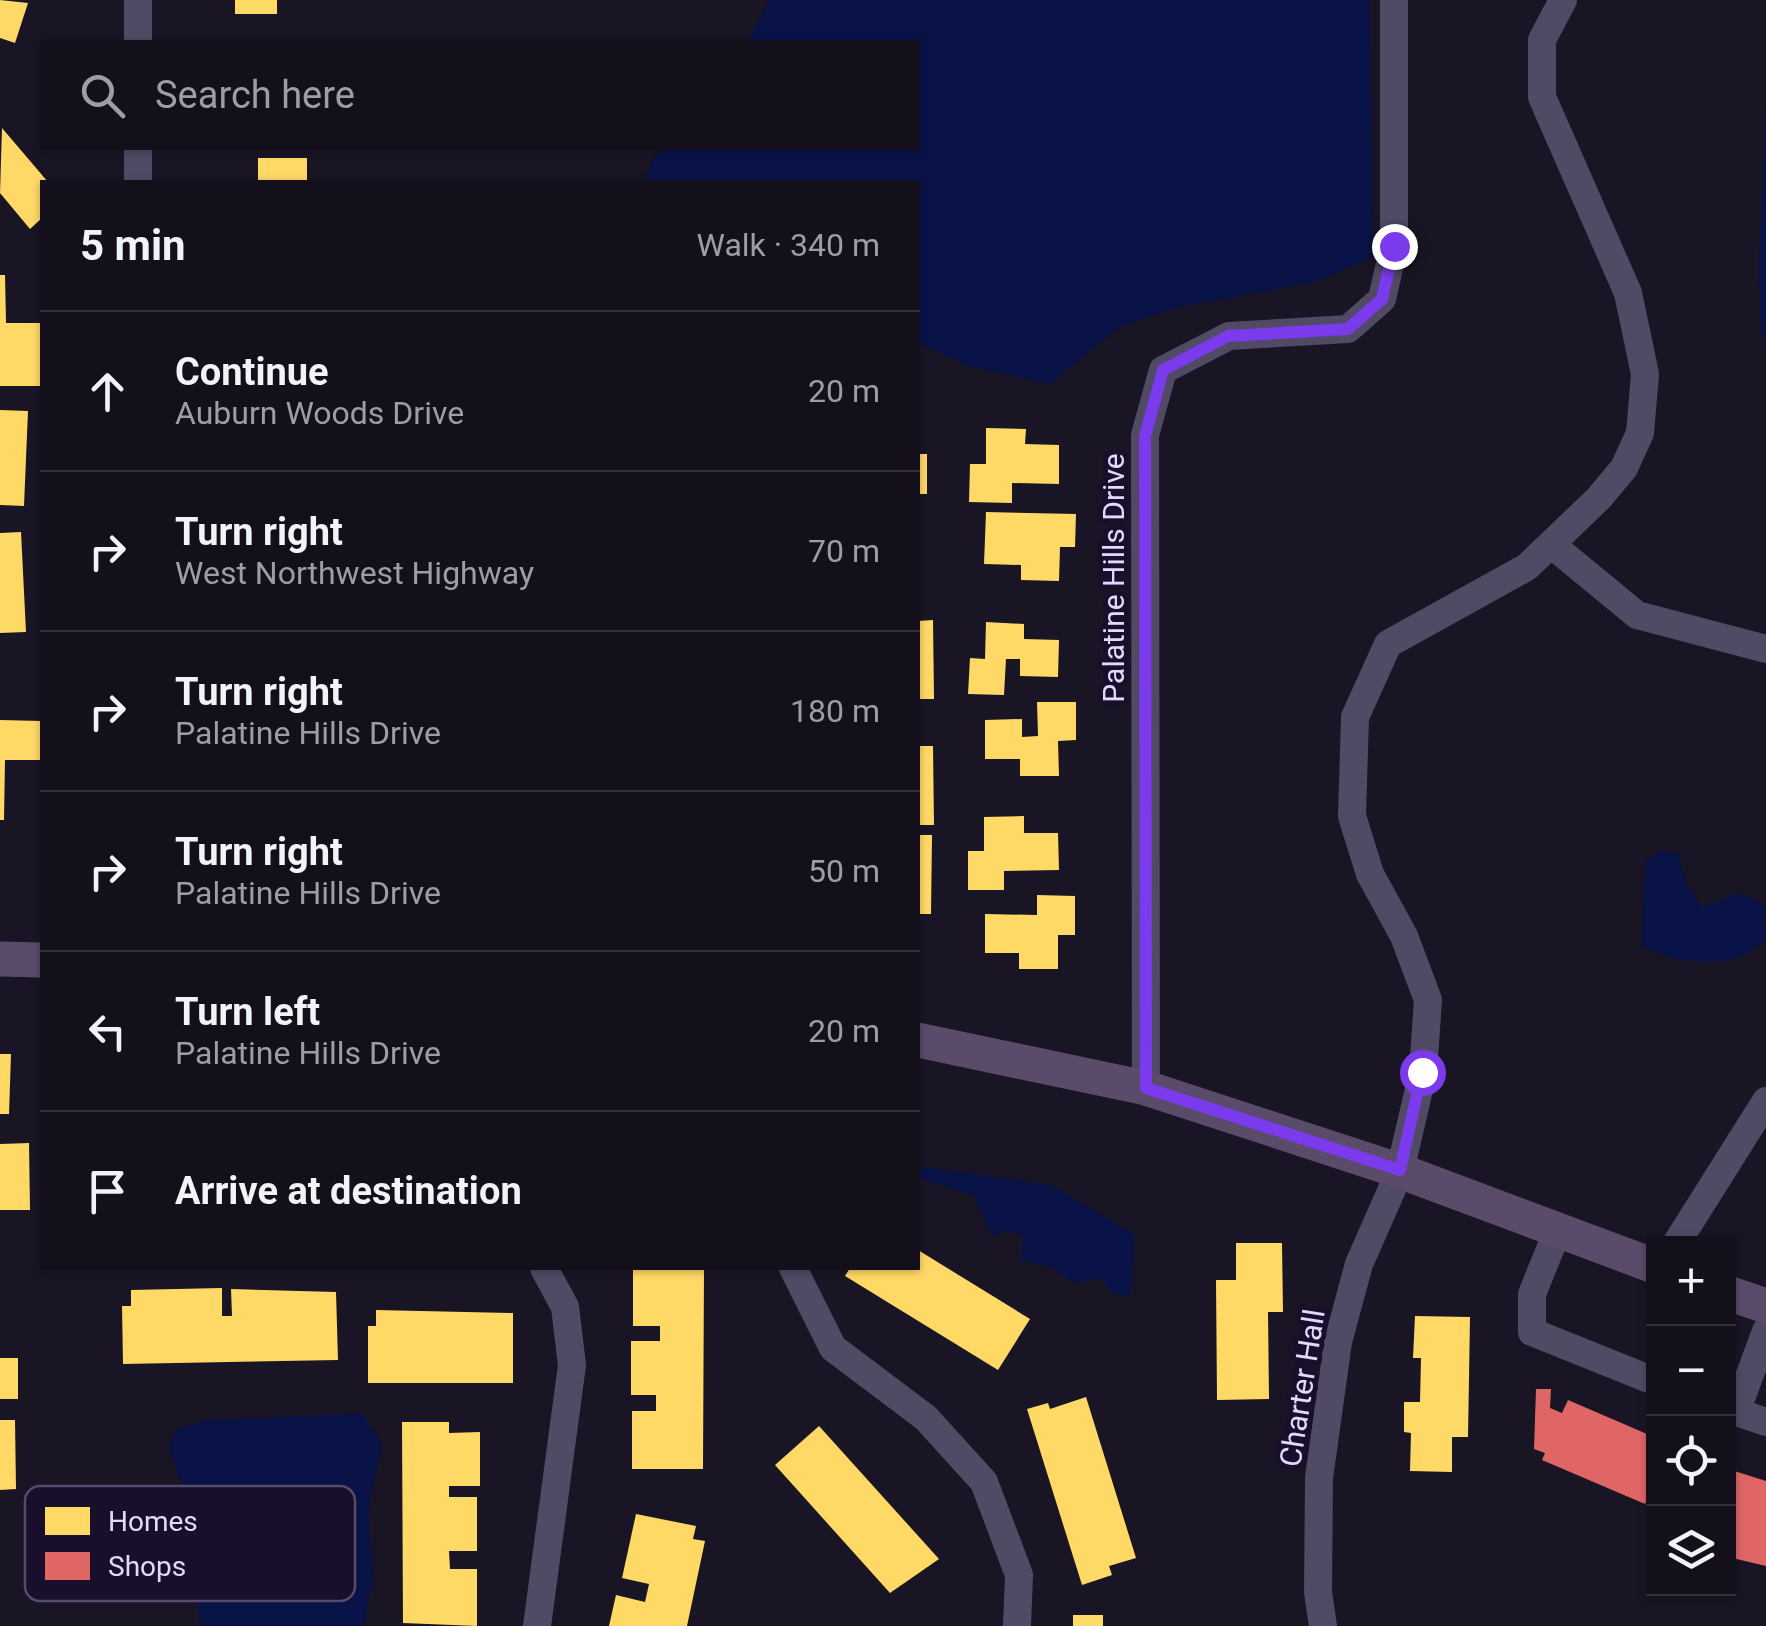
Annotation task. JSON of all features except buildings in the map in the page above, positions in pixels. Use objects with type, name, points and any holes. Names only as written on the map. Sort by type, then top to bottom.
[{"type":"main road","points":[[0,960],[40,960]]},
{"type":"main road","points":[[920,1040],[1146,1088],[1400,1170],[1646,1263]]},
{"type":"main road","points":[[1736,1296],[1766,1306]]},
{"type":"street","points":[[138,0],[138,40]]},
{"type":"street","name":"Palatine Hills Drive","points":[[1146,1088],[1145,436],[1163,370],[1228,336],[1348,329],[1382,299],[1394,246],[1394,0]]},
{"type":"street","name":"Charter Hall","points":[[1323,1626],[1318,1592],[1319,1478],[1338,1342],[1359,1264],[1400,1170],[1422,1072],[1428,1000],[1404,936],[1370,874],[1352,816],[1355,717],[1388,644],[1527,567],[1579,522],[1624,468],[1640,433],[1646,374],[1628,294],[1542,97],[1542,40],[1562,0]]},
{"type":"street","points":[[138,150],[138,180]]},
{"type":"street","points":[[1552,545],[1637,615],[1766,649]]},
{"type":"street","points":[[1681,1236],[1766,1101]]},
{"type":"street","points":[[1557,1232],[1532,1294],[1532,1332],[1646,1378]]},
{"type":"street","points":[[537,1626],[572,1364],[566,1307],[545,1270]]},
{"type":"street","points":[[795,1270],[833,1348],[926,1418],[984,1482],[1018,1574],[1016,1626]]},
{"type":"street","points":[[1736,1402],[1766,1332]]},
{"type":"street","points":[[1736,1412],[1766,1422]]},
{"type":"shaded area","points":[[769,0],[1370,0],[1373,257],[1315,282],[1178,307],[1121,326],[1049,384],[969,366],[920,344],[920,180],[644,180],[656,154],[662,150],[920,150],[920,40],[748,40]]},
{"type":"shaded area","points":[[1766,101],[1766,341],[1761,334],[1759,264]]},
{"type":"shaded area","points":[[1661,850],[1679,854],[1686,882],[1702,908],[1740,893],[1763,904],[1766,938],[1740,956],[1707,962],[1673,958],[1642,946],[1645,862]]},
{"type":"shaded area","points":[[920,1166],[1051,1185],[1135,1235],[1130,1297],[1110,1292],[1102,1278],[1075,1283],[1051,1268],[1021,1260],[1023,1235],[1003,1230],[993,1238],[973,1195],[920,1179]]},
{"type":"shaded area","points":[[362,1413],[382,1444],[368,1510],[373,1576],[364,1626],[200,1626],[197,1601],[355,1601],[355,1486],[183,1486],[169,1449],[175,1430],[203,1421]]},
{"type":"route","points":[[1394,246],[1382,299],[1348,329],[1228,336],[1163,370],[1145,436],[1146,1088],[1400,1170],[1422,1072]]}]
